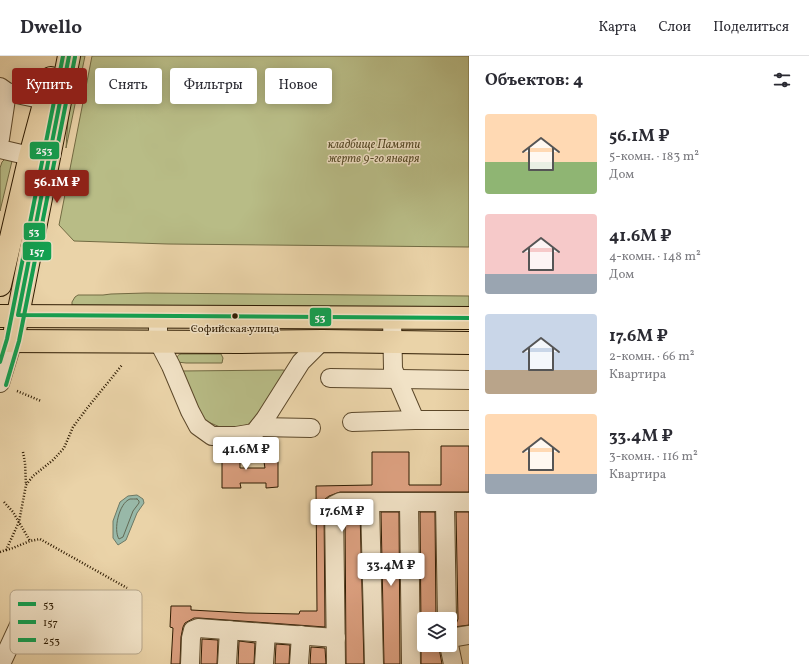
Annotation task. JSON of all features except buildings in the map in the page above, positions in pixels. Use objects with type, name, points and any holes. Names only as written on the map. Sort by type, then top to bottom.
[{"type":"main road","points":[[52,68],[55,56]]},
{"type":"main road","points":[[69,56],[9,316],[7,341],[322,341],[469,343]]},
{"type":"main road","points":[[0,284],[30,156],[44,104]]},
{"type":"main road","points":[[9,316],[469,318]]},
{"type":"street","points":[[0,139],[4,90]]},
{"type":"street","points":[[0,149],[30,156]]},
{"type":"street","points":[[158,316],[158,341],[198,426],[212,436],[236,436],[254,433],[265,419],[301,362],[322,341]]},
{"type":"street","points":[[392,318],[393,369],[415,420]]},
{"type":"street","points":[[0,383],[7,341]]},
{"type":"street","points":[[330,378],[469,380]]},
{"type":"street","points":[[352,422],[469,420]]},
{"type":"street","points":[[259,427],[312,428]]},
{"type":"street","points":[[336,664],[334,504],[340,502],[469,502]]},
{"type":"street","points":[[370,502],[374,664]]},
{"type":"street","points":[[409,502],[411,664]]},
{"type":"street","points":[[446,502],[447,612]]},
{"type":"street","points":[[190,664],[191,638],[193,630],[198,628],[336,638]]},
{"type":"street","points":[[227,664],[229,630]]},
{"type":"street","points":[[264,664],[266,633]]},
{"type":"street","points":[[300,635],[300,664]]},
{"type":"street","points":[[457,637],[469,635]]},
{"type":"street","points":[[1,664],[10,645]]},
{"type":"street","points":[[450,652],[453,664]]},
{"type":"path","points":[[26,485],[32,476],[53,460],[64,448],[73,427],[122,365]]},
{"type":"path","points":[[17,391],[41,401]]},
{"type":"path","points":[[6,550],[19,522],[26,485],[23,452]]},
{"type":"path","points":[[4,502],[13,512],[30,541]]},
{"type":"path","points":[[0,552],[40,539],[127,588]]},
{"type":"green space","points":[[77,56],[85,56],[83,68],[74,68]]},
{"type":"green space","name":"кладбище Памяти жертв 9-го января","points":[[92,56],[469,56],[469,247],[168,244],[74,241],[59,225],[83,104],[87,104],[87,82]]},
{"type":"green space","points":[[69,104],[75,104],[66,148]]},
{"type":"green space","points":[[7,157],[12,161],[0,211],[0,168],[2,162]]},
{"type":"green space","points":[[146,293],[469,296],[469,307],[72,305],[75,297],[78,295]]},
{"type":"green space","points":[[181,354],[221,354],[223,358],[222,363],[177,362],[177,357]]},
{"type":"green space","points":[[181,371],[287,371],[255,420],[247,425],[236,427],[220,427],[203,418]]},
{"type":"water","points":[[137,495],[143,499],[144,503],[137,513],[126,540],[118,545],[113,538],[113,521],[120,502],[128,496]]},
{"type":"transit line","name":"253","points":[[0,362],[7,339],[63,56]]},
{"type":"transit line","name":"53","points":[[69,56],[18,315],[469,318]]},
{"type":"transit line","name":"157","points":[[6,385],[19,341],[75,57]]},
{"type":"place","name":"Софийская улица","points":[[235,316]]}]
